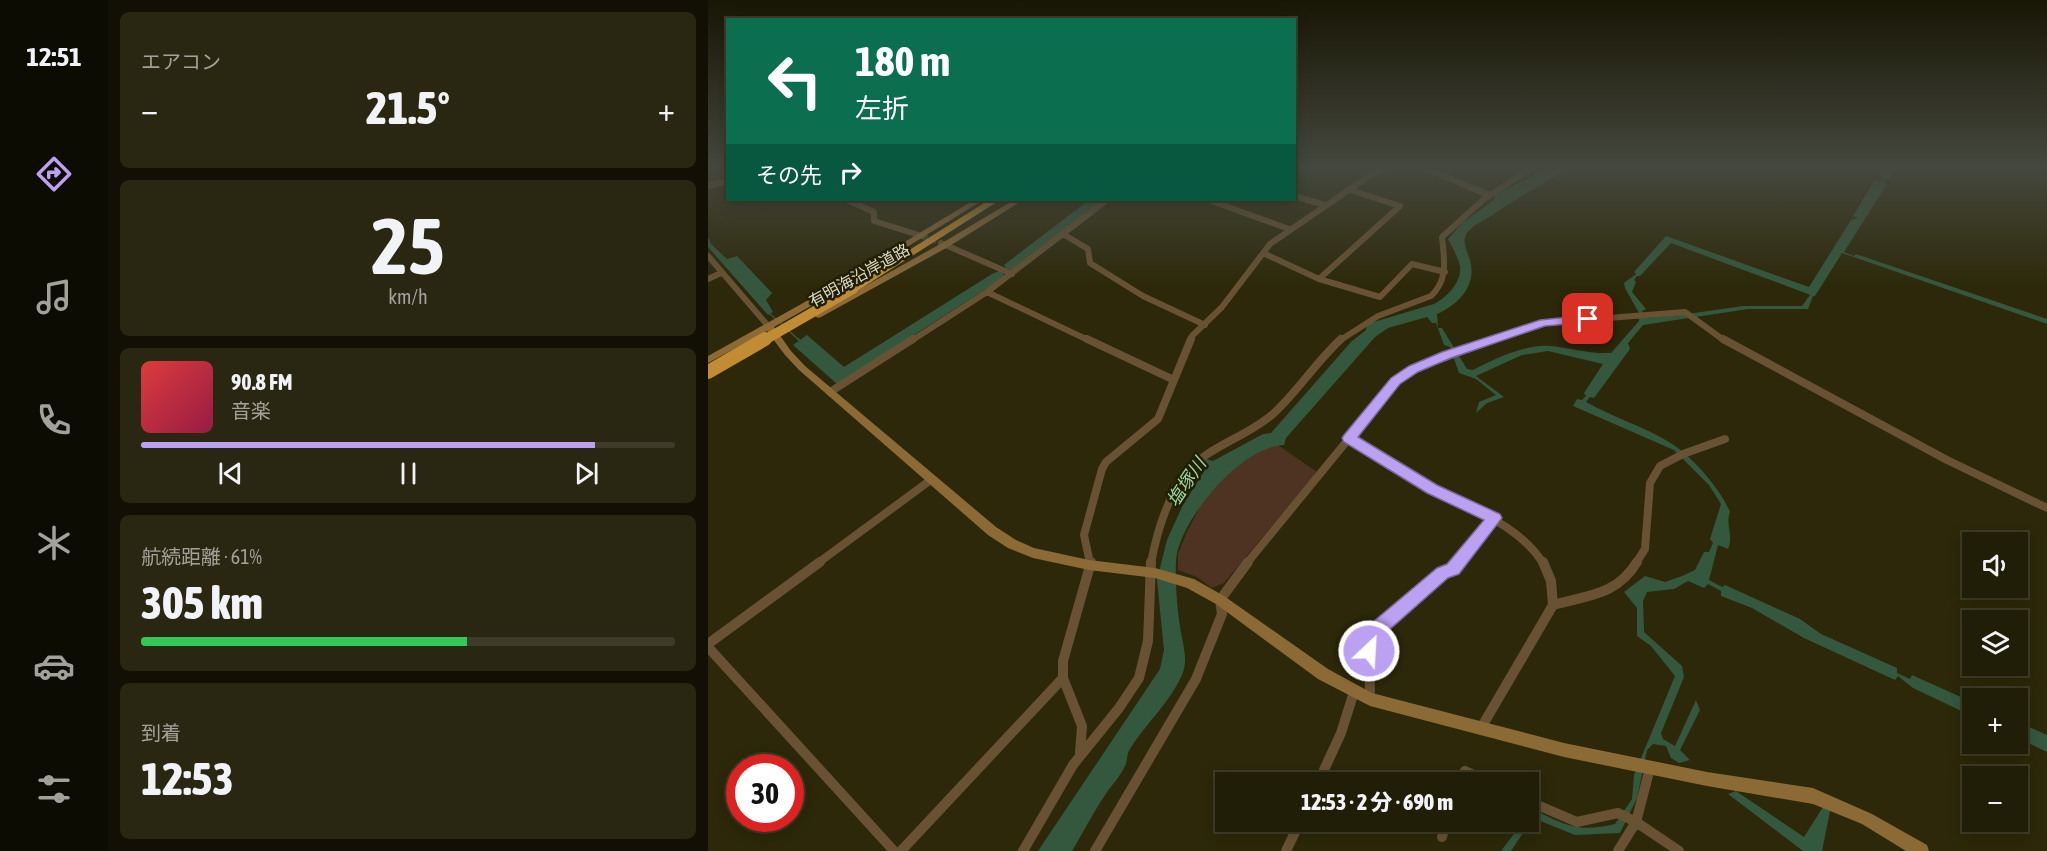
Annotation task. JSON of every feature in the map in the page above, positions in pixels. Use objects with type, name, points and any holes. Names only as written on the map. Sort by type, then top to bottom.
[{"type":"highway","points":[[708,364],[858,284],[982,208]]},
{"type":"street","points":[[864,208],[874,212],[874,222],[920,236]]},
{"type":"street","name":"有明海沿岸道路","points":[[708,378],[776,339],[858,284],[920,236],[966,208]]},
{"type":"street","name":"有明海沿岸道路","points":[[708,364],[732,347],[769,327],[943,244],[1006,208]]},
{"type":"street","points":[[830,392],[987,292],[1097,208]]},
{"type":"street","points":[[1232,208],[1289,229]]},
{"type":"street","points":[[1080,755],[1082,726],[1063,678],[1063,661],[1089,565],[1090,553],[1084,535],[1102,469],[1113,455],[1158,420],[1192,336],[1222,308],[1270,244],[1321,208]]},
{"type":"street","points":[[1319,279],[1398,208]]},
{"type":"street","points":[[1023,851],[1080,755],[1126,700],[1140,676],[1145,657],[1152,572],[1168,508],[1182,478],[1194,462],[1263,422],[1332,347],[1353,330],[1378,316],[1431,296],[1442,285],[1445,273],[1442,237],[1456,220],[1472,208]]},
{"type":"street","points":[[1063,234],[1088,249],[1090,263],[1136,293],[1204,325]]},
{"type":"street","points":[[943,244],[1012,274]]},
{"type":"street","points":[[1263,253],[1319,279],[1380,297],[1412,264],[1445,273]]},
{"type":"street","points":[[708,256],[711,266],[721,273],[802,368],[992,531],[1012,544],[1033,553],[1089,565],[1152,572],[1178,578],[1215,597],[1323,674],[1370,699],[1650,768],[1814,796],[1867,819],[1921,851]]},
{"type":"street","points":[[708,279],[721,273]]},
{"type":"street","points":[[987,292],[1174,380]]},
{"type":"street","points":[[1215,597],[1228,592],[1253,554],[1396,381],[1413,369],[1447,355],[1544,323],[1685,312],[1727,342],[1947,460],[2047,508]]},
{"type":"street","points":[[1349,438],[1432,489],[1494,518],[1522,539],[1541,559],[1551,579],[1553,605],[1481,728]]},
{"type":"street","points":[[1553,605],[1610,590],[1628,577],[1645,549],[1650,483],[1660,466],[1683,454],[1725,439]]},
{"type":"street","points":[[894,851],[708,645],[932,479]]},
{"type":"street","points":[[1370,699],[1369,642],[1373,633],[1442,573],[1453,569],[1494,518]]},
{"type":"street","points":[[1095,851],[1196,679],[1222,614],[1215,597]]},
{"type":"street","points":[[901,851],[1063,678]]},
{"type":"street","points":[[1323,772],[1341,733],[1354,692]]},
{"type":"street","points":[[1618,851],[1636,822],[1650,768]]},
{"type":"street","points":[[1539,806],[1577,822],[1618,813],[1636,822],[1679,851]]},
{"type":"street","points":[[1286,851],[1295,832]]},
{"type":"street","points":[[1442,837],[1443,832]]},
{"type":"shaded area","points":[[1079,208],[1094,208],[1012,270],[1007,269],[1002,272],[1005,277],[837,384],[793,345],[807,335],[844,367],[992,274],[1006,268],[1004,265]]},
{"type":"shaded area","points":[[1483,208],[1503,208],[1467,233],[1466,249],[1472,273],[1470,281],[1458,301],[1437,314],[1438,328],[1442,328],[1467,369],[1473,370],[1490,361],[1530,347],[1550,346],[1595,353],[1611,353],[1639,321],[1639,313],[1624,283],[1636,274],[1634,272],[1666,236],[1809,287],[1851,220],[1858,218],[1853,216],[1858,208],[1872,208],[1844,252],[1854,256],[1856,254],[2047,319],[2047,324],[1842,253],[1813,296],[1808,309],[1748,309],[1643,325],[1628,343],[1630,349],[1594,398],[1590,397],[1586,402],[1649,431],[1678,448],[1696,464],[1719,493],[1730,512],[1728,521],[1730,544],[1728,549],[1718,545],[1709,580],[1800,619],[1821,634],[1897,668],[1897,673],[1910,679],[1912,675],[1962,698],[1962,711],[1913,688],[1898,676],[1895,680],[1804,638],[1752,608],[1721,596],[1721,591],[1708,584],[1704,588],[1688,581],[1674,589],[1647,592],[1643,601],[1644,632],[1682,666],[1684,677],[1661,733],[1663,739],[1675,746],[1696,700],[1700,710],[1680,750],[1690,760],[1679,763],[1671,758],[1666,746],[1653,744],[1647,750],[1637,798],[1620,833],[1575,835],[1539,820],[1539,812],[1572,826],[1602,827],[1615,824],[1632,799],[1634,775],[1675,676],[1651,646],[1637,636],[1637,608],[1624,592],[1645,576],[1665,582],[1695,570],[1704,552],[1709,552],[1713,543],[1710,539],[1721,504],[1709,485],[1674,450],[1573,406],[1577,399],[1582,400],[1586,396],[1584,393],[1603,364],[1548,351],[1522,355],[1476,376],[1504,397],[1487,403],[1476,413],[1479,402],[1496,395],[1476,379],[1459,373],[1450,347],[1444,345],[1436,323],[1432,323],[1427,317],[1388,328],[1375,337],[1286,438],[1284,445],[1267,449],[1250,457],[1218,485],[1203,502],[1182,537],[1177,553],[1177,600],[1185,657],[1182,675],[1171,695],[1130,749],[1126,764],[1102,799],[1072,851],[1038,851],[1160,669],[1164,650],[1157,580],[1167,540],[1182,507],[1206,468],[1203,465],[1206,459],[1213,461],[1263,434],[1271,433],[1351,342],[1366,330],[1367,324],[1434,304],[1444,297],[1453,288],[1460,272],[1458,259],[1448,239],[1462,223]],"holes":[[[1671,243],[1810,295],[1802,306],[1743,306],[1645,318],[1642,311],[1646,309],[1632,292],[1637,276],[1640,276]]]},
{"type":"shaded area","points":[[708,237],[711,244],[727,259],[737,256],[772,293],[766,300],[773,312],[768,315],[708,247]]},
{"type":"shaded area","points":[[1275,443],[1317,472],[1224,583],[1212,588],[1197,577],[1178,570],[1178,554],[1186,534],[1216,475]]},
{"type":"shaded area","points":[[2028,726],[2047,735],[2047,752],[2028,743]]},
{"type":"shaded area","points":[[1736,791],[1804,837],[1823,807],[1830,811],[1822,851],[1803,851],[1728,794]]},
{"type":"shaded area","points":[[1515,832],[1524,832],[1511,851],[1501,851]]},
{"type":"waterway","points":[[770,314],[784,326]]},
{"type":"waterway","points":[[788,330],[800,341]]},
{"type":"tunnel","points":[[922,236],[941,243]]},
{"type":"route","points":[[1369,651],[1369,642],[1373,633],[1442,573],[1453,569],[1494,518],[1432,489],[1349,438],[1396,381],[1413,369],[1447,355],[1544,323],[1588,319]]},
{"type":"water label","name":"塩塚川","points":[[1186,482]]}]
